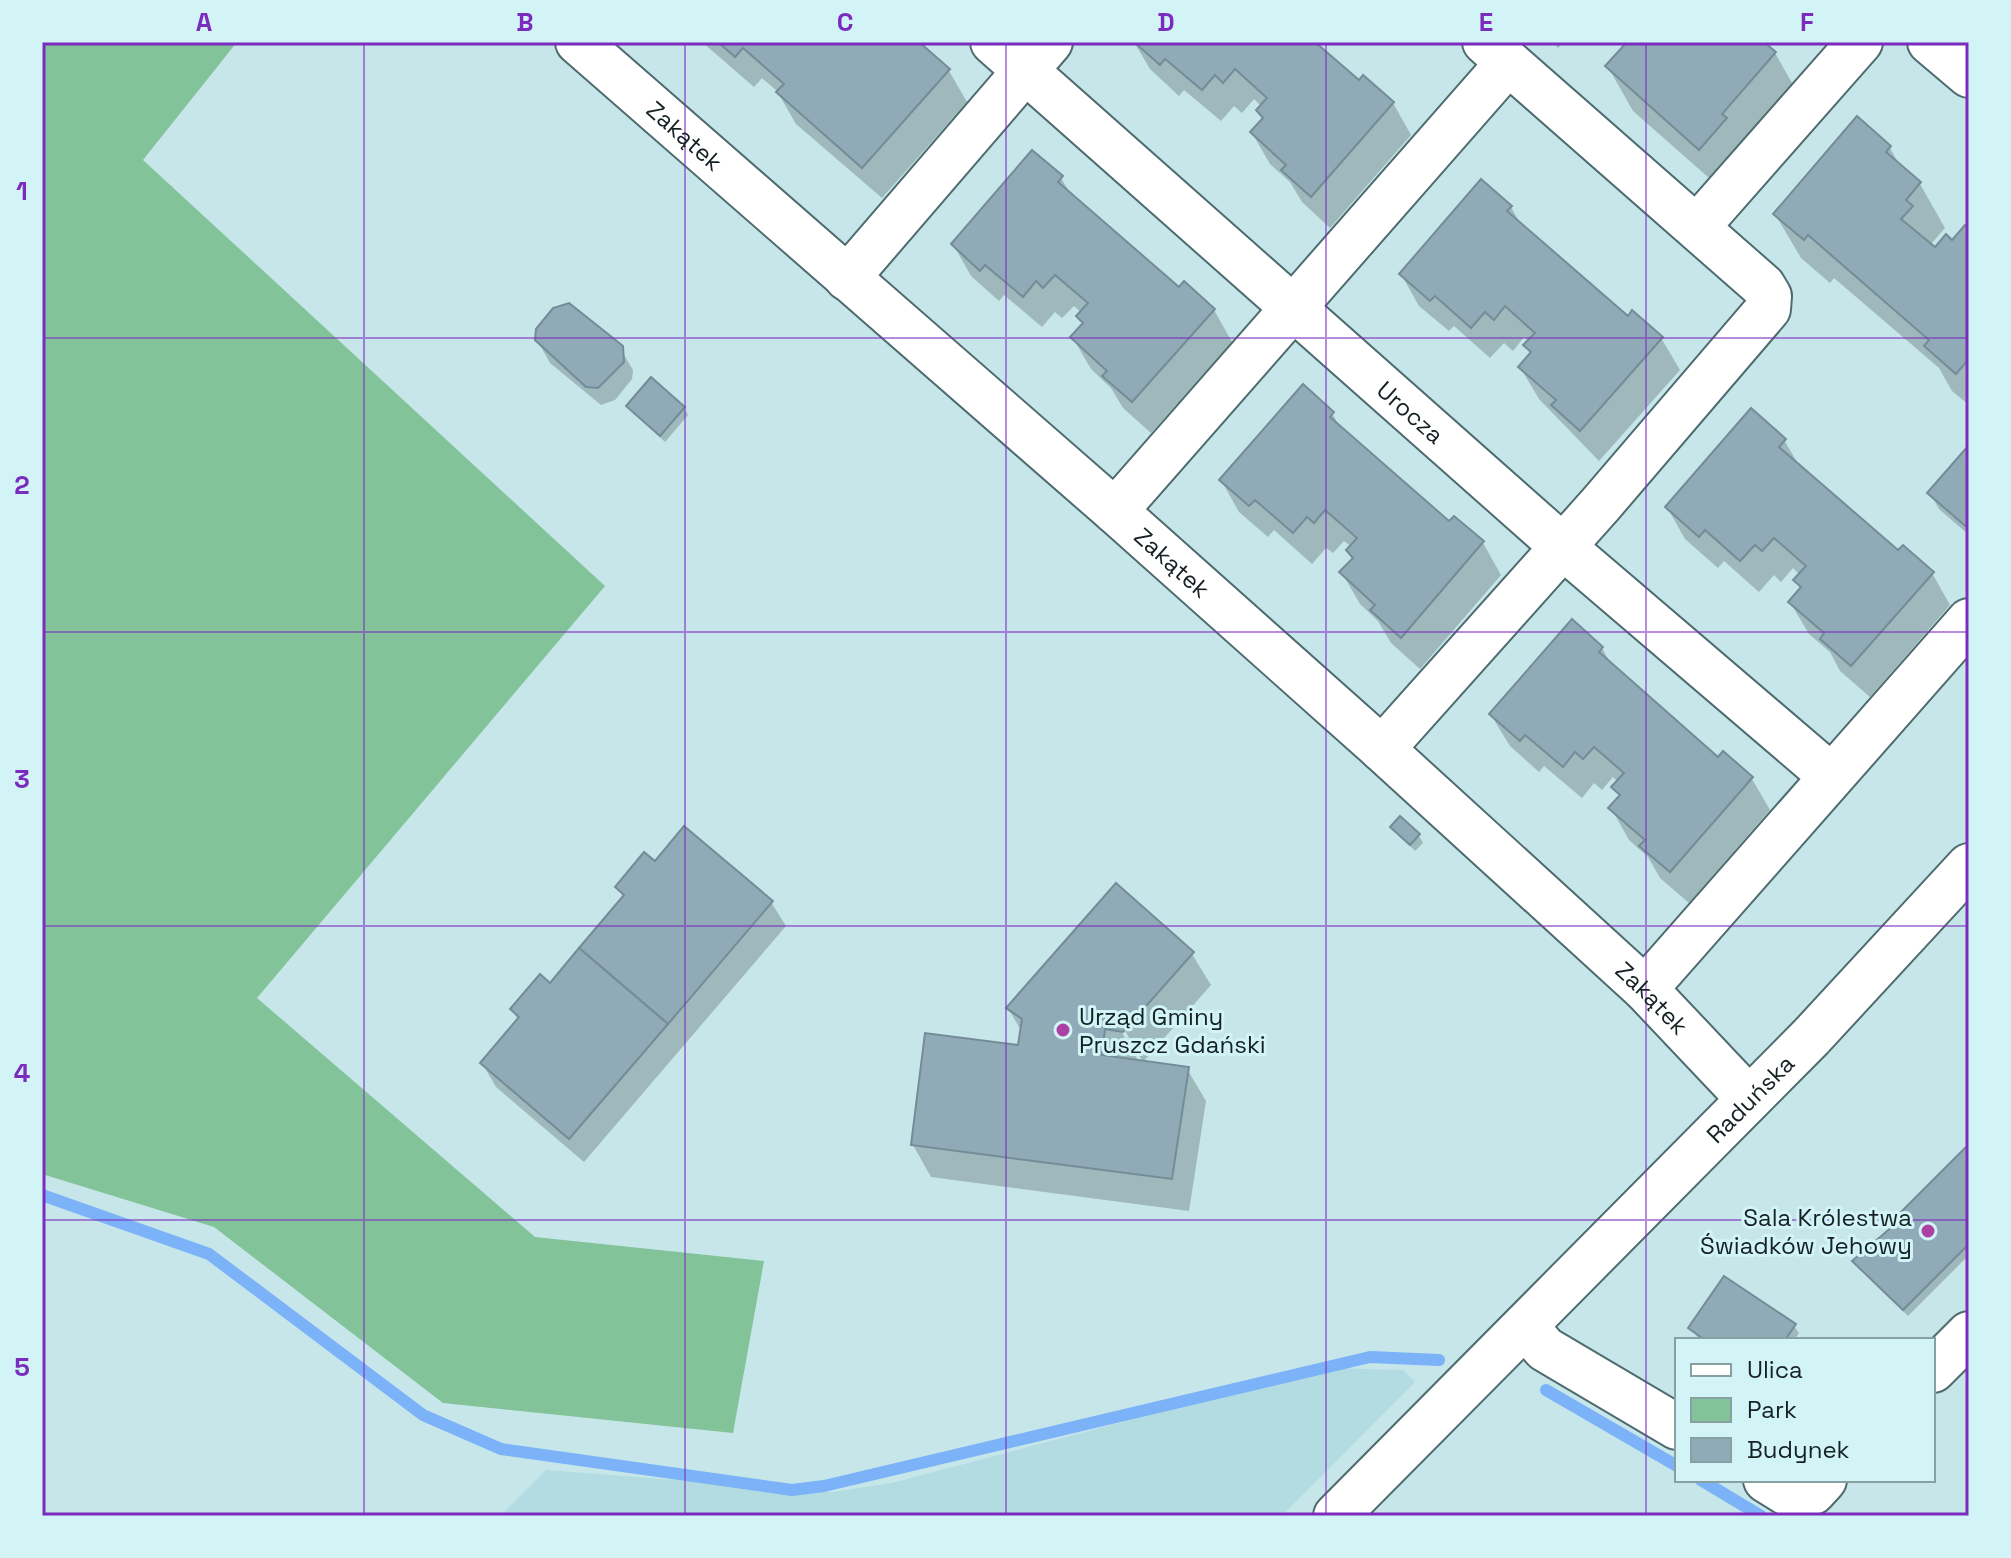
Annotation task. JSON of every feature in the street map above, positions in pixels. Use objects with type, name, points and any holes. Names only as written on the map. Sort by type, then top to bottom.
[{"type":"street","name":"Zakątek","points":[[578,42],[1115,511],[1382,749],[1645,989],[1749,1099]]},
{"type":"street","name":"Urocza","points":[[993,42],[1038,56],[1295,309],[1562,546],[1831,776]]},
{"type":"street","points":[[1697,227],[1860,42]]},
{"type":"street","points":[[1930,42],[1969,75]]},
{"type":"street","points":[[1115,511],[1295,309],[1497,52],[1697,227],[1763,286],[1769,296],[1768,309],[1382,749]]},
{"type":"street","points":[[847,278],[1038,56]]},
{"type":"street","points":[[1645,989],[1969,621]]},
{"type":"street","name":"Raduńska","points":[[1336,1516],[1872,974],[1969,866]]},
{"type":"street","points":[[1525,1326],[1545,1349],[1675,1426]]},
{"type":"street","points":[[1935,1368],[1969,1334]]},
{"type":"street","points":[[1769,1482],[1787,1493],[1813,1492],[1822,1482]]},
{"type":"shaded area","points":[[1327,1368],[1403,1370],[1415,1382],[1282,1516],[500,1516],[546,1470],[832,1492],[892,1483]]},
{"type":"green space","points":[[42,42],[237,42],[143,160],[605,586],[257,998],[535,1237],[764,1261],[733,1433],[443,1403],[214,1227],[42,1174]]},
{"type":"building","points":[[718,42],[919,42],[950,69],[862,168],[776,92],[784,84],[743,48],[735,57]]},
{"type":"building","points":[[1134,42],[1315,42],[1359,80],[1363,75],[1394,102],[1311,197],[1281,170],[1286,165],[1250,132],[1263,118],[1256,110],[1267,98],[1235,69],[1223,83],[1215,75],[1202,90],[1165,59],[1160,65]]},
{"type":"building","points":[[1627,42],[1764,42],[1776,52],[1722,114],[1727,118],[1699,150],[1605,66]]},
{"type":"building","points":[[1857,116],[1891,146],[1886,152],[1921,182],[1906,200],[1913,206],[1901,219],[1935,247],[1946,234],[1952,240],[1965,225],[1969,229],[1969,359],[1956,374],[1924,346],[1929,340],[1808,235],[1804,240],[1773,214]]},
{"type":"building","points":[[1032,150],[1063,176],[1058,182],[1179,287],[1184,281],[1215,309],[1132,402],[1102,376],[1107,371],[1070,337],[1083,323],[1076,316],[1088,303],[1055,275],[1043,288],[1036,281],[1023,297],[985,265],[980,271],[951,244]]},
{"type":"building","points":[[1481,179],[1512,206],[1507,211],[1628,316],[1632,310],[1663,337],[1580,431],[1551,405],[1556,400],[1518,367],[1531,352],[1523,345],[1535,333],[1505,306],[1494,320],[1485,312],[1471,328],[1435,296],[1430,301],[1399,274]]},
{"type":"building","points":[[569,303],[623,346],[624,362],[598,388],[586,387],[535,340],[536,329],[553,308]]},
{"type":"building","points":[[651,377],[685,407],[660,436],[626,406]]},
{"type":"building","points":[[1303,384],[1334,412],[1330,417],[1449,521],[1454,516],[1484,541],[1401,638],[1370,610],[1375,605],[1339,572],[1353,558],[1346,550],[1357,538],[1325,510],[1314,523],[1307,517],[1293,533],[1255,500],[1249,506],[1219,480]]},
{"type":"building","points":[[1751,408],[1786,439],[1779,447],[1898,550],[1903,545],[1934,572],[1851,666],[1820,639],[1824,633],[1788,602],[1801,587],[1793,580],[1806,566],[1774,538],[1762,551],[1755,545],[1740,561],[1705,530],[1699,537],[1665,507]]},
{"type":"building","points":[[1969,445],[1969,529],[1927,493]]},
{"type":"building","points":[[1572,619],[1603,647],[1599,652],[1718,757],[1723,751],[1753,777],[1670,872],[1639,846],[1645,840],[1608,808],[1620,795],[1611,787],[1624,773],[1594,747],[1583,759],[1575,752],[1563,767],[1525,735],[1520,741],[1489,714]]},
{"type":"building","points":[[1400,816],[1420,834],[1410,845],[1390,827]]},
{"type":"building","points":[[684,826],[773,901],[668,1024],[579,948],[624,895],[615,887],[644,852],[655,861]]},
{"type":"building","name":"Urząd Gminy Pruszcz Gdański","points":[[1116,883],[1194,952],[1123,1032],[1105,1029],[1102,1055],[1189,1067],[1172,1179],[911,1145],[925,1033],[1018,1045],[1022,1019],[1006,1008]]},
{"type":"building","points":[[579,948],[668,1024],[569,1139],[480,1063],[519,1017],[510,1009],[540,974],[550,983]]},
{"type":"building","name":"Sala Królestwa Świadków Jehowy","points":[[1969,1144],[1969,1244],[1903,1310],[1852,1261],[1893,1226],[1890,1223]]},
{"type":"building","points":[[1724,1276],[1796,1324],[1786,1338],[1702,1338],[1688,1328]]},
{"type":"waterway","points":[[42,1195],[209,1254],[423,1415],[501,1449],[792,1490],[824,1486],[1370,1357],[1439,1360]]},
{"type":"waterway","points":[[1546,1390],[1675,1465]]},
{"type":"waterway","points":[[1704,1482],[1761,1516]]},
{"type":"place","name":"Urząd Gminy Pruszcz Gdański","points":[[1063,1030]]},
{"type":"place","name":"Sala Królestwa Świadków Jehowy","points":[[1928,1231]]}]
